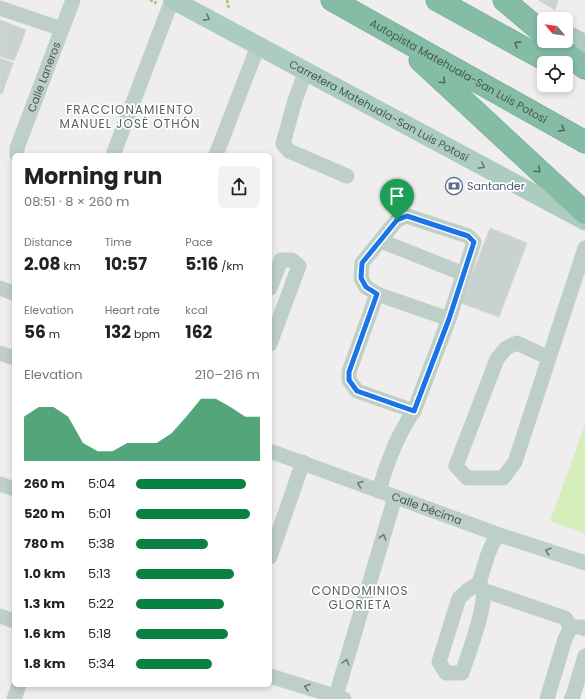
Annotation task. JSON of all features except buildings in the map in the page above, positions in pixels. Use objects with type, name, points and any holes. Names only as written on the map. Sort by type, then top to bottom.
[{"type":"highway","name":"Autopista Matehuala-San Luis Potosí","points":[[332,0],[585,142]]},
{"type":"highway","points":[[438,0],[538,56]]},
{"type":"highway","points":[[504,0],[537,28]]},
{"type":"highway","points":[[394,36],[585,213]]},
{"type":"highway","points":[[561,48],[585,68]]},
{"type":"highway","points":[[573,75],[585,82]]},
{"type":"main road","points":[[504,0],[537,18]]},
{"type":"main road","name":"Carretera Matehuala-San Luis Potosí","points":[[166,1],[306,71],[585,221]]},
{"type":"main road","points":[[573,38],[585,44]]},
{"type":"street","name":"Calle Laneros","points":[[17,153],[17,148],[73,0]]},
{"type":"street","points":[[114,153],[166,1]]},
{"type":"street","points":[[0,8],[62,30]]},
{"type":"street","points":[[217,153],[258,46]]},
{"type":"street","points":[[306,71],[295,100],[283,144],[288,151],[347,176]]},
{"type":"street","points":[[379,491],[397,440],[414,411],[449,319],[474,242],[468,236],[407,216],[397,220],[362,263],[361,278],[366,287],[377,294],[449,319]]},
{"type":"street","points":[[381,241],[464,274]]},
{"type":"street","points":[[549,358],[517,343],[506,348],[497,359],[456,466],[468,478],[503,478],[515,462],[585,248]]},
{"type":"street","points":[[272,283],[281,260],[292,260],[300,266],[272,339]]},
{"type":"street","points":[[377,294],[349,372],[349,380],[357,391],[414,411]]},
{"type":"street","points":[[0,353],[12,357]]},
{"type":"street","name":"Calle Décima","points":[[272,452],[496,534],[585,563]]},
{"type":"street","points":[[272,551],[303,462]]},
{"type":"street","points":[[0,484],[12,488]]},
{"type":"street","points":[[272,677],[338,698],[395,497]]},
{"type":"street","points":[[496,534],[488,554],[481,586],[484,596],[480,616],[462,673],[446,672],[439,662],[459,598],[468,590],[481,586],[565,618],[578,628],[565,639],[547,699]]},
{"type":"street","points":[[0,616],[12,620]]},
{"type":"street","points":[[571,699],[585,656]]},
{"type":"street","points":[[14,699],[18,687]]},
{"type":"path","points":[[150,0],[166,1]]},
{"type":"path","points":[[227,0],[229,9]]},
{"type":"green space","points":[[585,425],[585,534],[550,521]]},
{"type":"place","name":"Santander","points":[[454,186]]},
{"type":"district","name":"FRACCIONAMIENTO MANUEL JOSÉ OTHÓN","points":[[130,116]]},
{"type":"district","name":"CONDOMINIOS GLORIETA","points":[[360,597]]},
{"type":"route","points":[[407,216],[468,236],[474,242],[449,319],[414,411],[357,391],[349,380],[349,372],[377,294],[366,287],[361,278],[362,263],[397,220],[407,216]]}]
